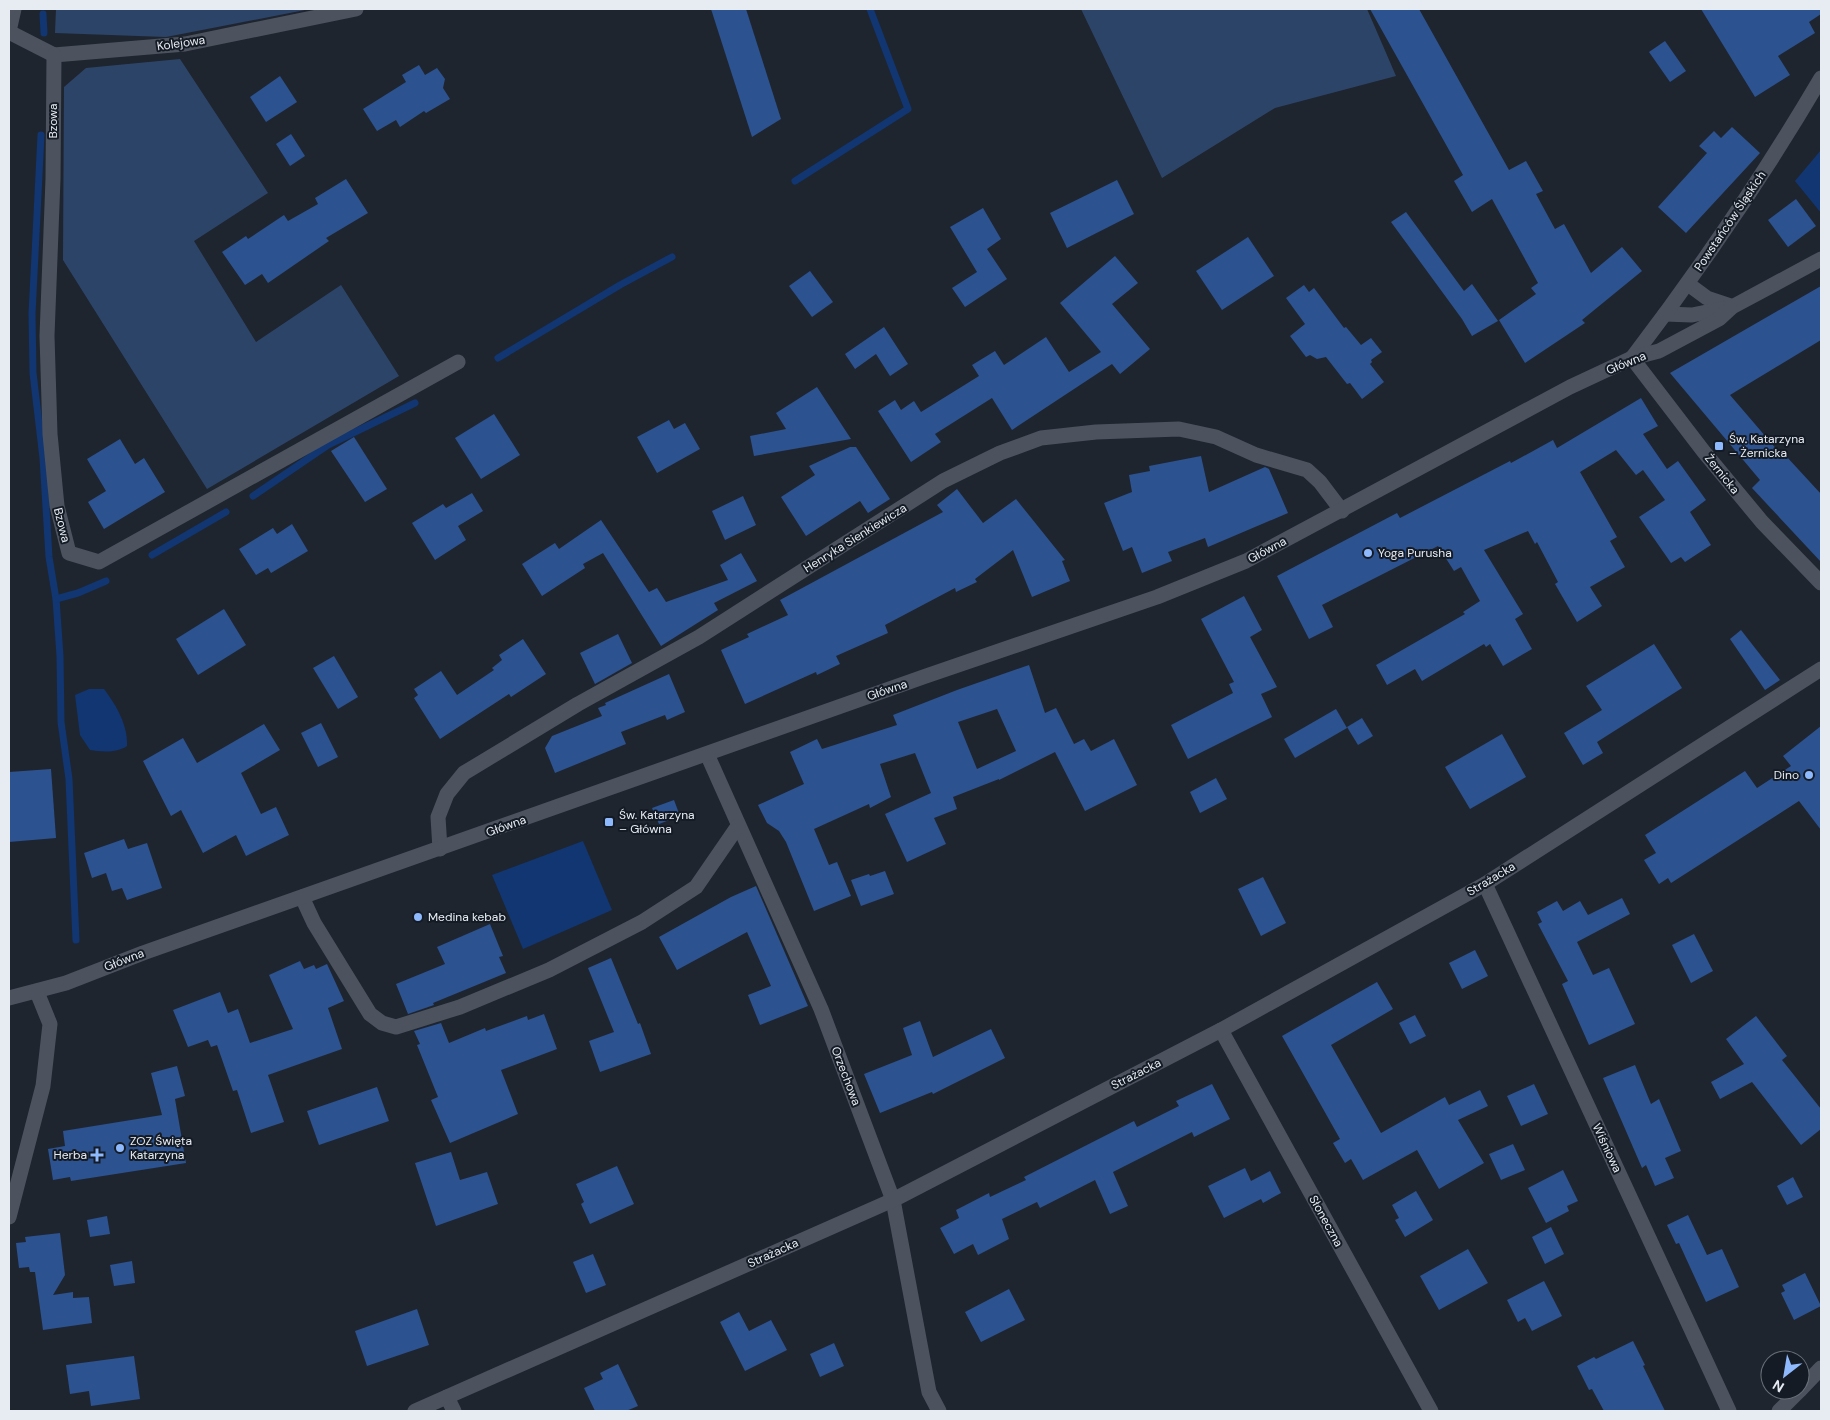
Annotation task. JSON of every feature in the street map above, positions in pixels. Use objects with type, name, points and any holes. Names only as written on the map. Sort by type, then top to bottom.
[{"type":"street","points":[[14,9],[9,32],[54,55]]},
{"type":"street","name":"Kolejowa","points":[[54,55],[185,44],[356,9]]},
{"type":"street","name":"Bzowa","points":[[54,55],[53,179],[47,346],[50,434],[57,506],[69,553],[99,562],[458,362]]},
{"type":"street","name":"Powstańców Śląskich","points":[[1632,358],[1688,284],[1764,170],[1821,78]]},
{"type":"street","name":"Główna","points":[[9,998],[66,983],[143,953],[907,683],[1157,597],[1246,561],[1570,388],[1632,358],[1659,352],[1719,319],[1732,307],[1821,259]]},
{"type":"street","points":[[1688,284],[1707,298],[1732,307]]},
{"type":"street","name":"Główna","points":[[1665,314],[1692,315],[1732,307]]},
{"type":"street","name":"Żernicka","points":[[1632,358],[1704,452],[1762,522],[1821,583]]},
{"type":"street","name":"Henryka Sienkiewicza","points":[[440,849],[438,817],[447,794],[464,773],[578,704],[700,637],[943,481],[1000,453],[1041,438],[1096,432],[1179,429],[1216,437],[1256,455],[1307,470],[1320,482],[1342,510]]},
{"type":"street","name":"Strażacka","points":[[415,1411],[893,1200],[1222,1030],[1485,884],[1821,669]]},
{"type":"street","name":"Orzechowa","points":[[708,754],[820,1009],[893,1200],[929,1392],[939,1411]]},
{"type":"street","points":[[302,897],[314,923],[370,1014],[382,1023],[396,1026],[460,1007],[549,970],[642,922],[696,887],[738,826]]},
{"type":"street","name":"Wiśniowa","points":[[1485,884],[1729,1411]]},
{"type":"street","points":[[9,1217],[43,1086],[50,1024],[37,992]]},
{"type":"street","name":"Słoneczna","points":[[1222,1030],[1431,1411]]},
{"type":"street","points":[[1810,1380],[1821,1368]]},
{"type":"street","points":[[446,1397],[454,1411]]},
{"type":"street","points":[[1779,1411],[1790,1400]]},
{"type":"shaded area","points":[[56,9],[310,9],[166,37],[55,33]]},
{"type":"shaded area","points":[[1081,9],[1367,9],[1396,76],[1275,108],[1162,178]]},
{"type":"shaded area","points":[[180,59],[268,193],[194,241],[256,342],[341,285],[399,376],[207,489],[63,260],[64,87],[86,68]]},
{"type":"shaded area","points":[[1821,150],[1821,213],[1795,181]]},
{"type":"shaded area","points":[[89,689],[104,689],[108,695],[117,709],[126,730],[127,746],[114,751],[90,750],[80,735],[75,695]]},
{"type":"shaded area","points":[[583,841],[612,910],[523,949],[492,875]]},
{"type":"building","points":[[711,9],[746,9],[781,119],[752,137]]},
{"type":"building","points":[[1370,9],[1419,9],[1509,170],[1526,161],[1543,191],[1536,194],[1555,229],[1564,224],[1591,273],[1622,247],[1642,271],[1582,320],[1585,323],[1525,363],[1499,320],[1536,294],[1531,288],[1538,283],[1492,199],[1472,212],[1454,181],[1463,175]]},
{"type":"building","points":[[1701,9],[1821,9],[1821,14],[1809,22],[1815,33],[1778,56],[1790,75],[1755,97]]},
{"type":"building","points":[[1665,41],[1686,71],[1670,82],[1649,52]]},
{"type":"building","points":[[419,65],[425,75],[437,68],[445,79],[443,88],[450,99],[426,113],[424,111],[400,127],[396,120],[377,131],[363,109],[406,82],[402,75]]},
{"type":"building","points":[[280,76],[297,102],[266,122],[250,97]]},
{"type":"building","points":[[1732,127],[1760,153],[1686,233],[1658,207],[1707,153],[1699,146],[1714,131],[1721,138]]},
{"type":"building","points":[[291,134],[305,156],[290,166],[276,144]]},
{"type":"building","points":[[346,179],[368,213],[326,238],[329,241],[268,283],[262,274],[245,285],[222,252],[246,236],[248,239],[284,215],[288,221],[318,204],[315,198]]},
{"type":"building","points":[[1117,180],[1134,214],[1067,248],[1050,213]]},
{"type":"building","points":[[1796,199],[1816,226],[1788,247],[1768,220]]},
{"type":"building","points":[[983,208],[1001,239],[987,249],[1007,279],[965,307],[952,288],[977,272],[950,227]]},
{"type":"building","points":[[1406,212],[1464,291],[1472,284],[1498,321],[1472,336],[1462,319],[1391,222]]},
{"type":"building","points":[[1248,237],[1274,276],[1222,310],[1196,271]]},
{"type":"building","points":[[1115,256],[1138,283],[1112,304],[1150,349],[1120,374],[1112,364],[1012,430],[992,398],[935,434],[941,442],[911,462],[878,411],[895,400],[901,410],[914,401],[921,412],[979,376],[972,365],[995,351],[1004,365],[1046,337],[1069,372],[1101,352],[1060,303]]},
{"type":"building","points":[[810,271],[833,302],[812,317],[789,286]]},
{"type":"building","points":[[1304,285],[1309,292],[1314,288],[1344,328],[1346,327],[1361,345],[1371,338],[1382,352],[1371,360],[1370,364],[1384,382],[1362,399],[1350,383],[1347,384],[1326,357],[1317,359],[1310,355],[1306,357],[1290,336],[1305,324],[1286,298]]},
{"type":"building","points":[[1821,286],[1821,340],[1730,395],[1784,458],[1786,456],[1821,494],[1821,562],[1752,488],[1760,480],[1670,373]]},
{"type":"building","points":[[884,327],[908,364],[890,376],[876,354],[855,369],[845,354]]},
{"type":"building","points":[[817,387],[851,439],[754,456],[750,436],[786,429],[776,413]]},
{"type":"building","points":[[1641,398],[1658,426],[1643,434],[1667,469],[1678,461],[1706,500],[1690,512],[1711,545],[1685,562],[1681,557],[1671,563],[1639,517],[1665,500],[1643,470],[1636,475],[1616,450],[1580,472],[1617,537],[1610,541],[1625,567],[1590,587],[1602,606],[1577,622],[1555,584],[1558,582],[1537,542],[1535,544],[1528,531],[1484,550],[1523,614],[1515,619],[1532,649],[1503,666],[1490,644],[1486,647],[1484,644],[1422,681],[1415,669],[1387,685],[1376,665],[1465,614],[1463,612],[1480,601],[1461,567],[1454,571],[1438,546],[1322,605],[1333,627],[1309,639],[1277,576],[1397,513],[1400,518],[1553,440],[1557,448]]},
{"type":"building","points":[[494,414],[520,455],[481,479],[455,438]]},
{"type":"building","points":[[669,420],[674,429],[685,423],[700,449],[657,473],[637,437]]},
{"type":"building","points":[[354,437],[387,489],[365,502],[331,451]]},
{"type":"building","points":[[120,439],[135,464],[144,458],[165,492],[104,529],[88,502],[106,491],[87,459]]},
{"type":"building","points":[[850,447],[856,447],[890,499],[868,513],[860,501],[806,536],[781,497],[815,475],[809,466]]},
{"type":"building","points":[[1201,456],[1209,492],[1265,467],[1269,469],[1288,513],[1208,547],[1205,538],[1168,552],[1172,561],[1142,573],[1132,547],[1123,551],[1104,503],[1132,492],[1129,475],[1150,471],[1149,466]]},
{"type":"building","points":[[957,489],[983,523],[1016,499],[1065,560],[1062,561],[1070,581],[1032,597],[1013,550],[975,579],[977,582],[956,592],[955,588],[885,625],[888,633],[836,656],[840,664],[817,675],[816,672],[745,704],[721,650],[749,637],[747,634],[788,615],[780,600],[943,512],[937,505]]},
{"type":"building","points":[[472,493],[483,511],[458,526],[466,540],[435,560],[412,523],[443,504],[446,508]]},
{"type":"building","points":[[743,496],[756,525],[725,540],[712,511]]},
{"type":"building","points":[[601,520],[649,592],[657,588],[666,602],[728,580],[720,565],[741,553],[757,581],[714,603],[718,610],[661,646],[603,553],[583,564],[585,568],[542,596],[522,564],[555,543],[559,549]]},
{"type":"building","points":[[292,524],[308,551],[271,573],[268,568],[256,575],[239,549],[273,528],[277,534]]},
{"type":"building","points":[[1244,596],[1262,630],[1250,637],[1277,687],[1261,694],[1272,717],[1188,759],[1171,725],[1233,693],[1229,684],[1234,682],[1201,619]]},
{"type":"building","points":[[224,609],[246,645],[198,675],[176,639]]},
{"type":"building","points":[[1741,630],[1780,680],[1765,690],[1730,639]]},
{"type":"building","points":[[618,634],[632,663],[595,684],[580,653]]},
{"type":"building","points":[[523,639],[546,674],[511,697],[509,694],[440,739],[414,698],[418,695],[414,689],[441,671],[457,695],[494,670],[492,668],[502,660],[499,655]]},
{"type":"building","points":[[1654,644],[1682,688],[1597,742],[1603,753],[1583,765],[1564,733],[1602,710],[1586,686]]},
{"type":"building","points":[[334,656],[358,697],[338,709],[313,668]]},
{"type":"building","points":[[1029,665],[1045,713],[1056,708],[1074,744],[1084,739],[1091,751],[1114,739],[1137,785],[1085,811],[1055,752],[999,780],[953,797],[957,809],[934,818],[946,844],[907,862],[885,814],[931,793],[915,753],[880,764],[891,797],[870,808],[869,804],[814,829],[829,865],[837,862],[851,896],[814,911],[786,842],[779,831],[767,823],[758,805],[804,784],[790,752],[817,739],[822,749],[897,725],[893,715]],"holes":[[[997,709],[1016,751],[977,769],[958,722]]]},
{"type":"building","points":[[669,674],[685,712],[667,720],[665,715],[621,732],[626,744],[555,773],[545,748],[552,736],[602,716],[598,708],[606,705],[605,703]]},
{"type":"building","points":[[1336,709],[1347,728],[1295,758],[1284,739]]},
{"type":"building","points":[[1362,718],[1373,736],[1358,745],[1347,727]]},
{"type":"building","points":[[321,723],[338,757],[318,767],[301,733]]},
{"type":"building","points":[[264,724],[280,750],[241,773],[261,814],[276,807],[289,835],[246,856],[236,835],[203,853],[181,810],[171,816],[143,761],[183,738],[197,763]]},
{"type":"building","points":[[1821,726],[1821,830],[1799,801],[1671,883],[1668,878],[1659,884],[1644,860],[1656,853],[1645,835],[1745,771],[1757,788],[1791,766],[1783,756]]},
{"type":"building","points":[[1502,734],[1526,777],[1470,809],[1445,767]]},
{"type":"building","points":[[51,769],[56,838],[9,842],[9,772]]},
{"type":"building","points":[[1216,778],[1227,799],[1200,813],[1190,792]]},
{"type":"building","points":[[674,800],[680,816],[659,824],[652,808]]},
{"type":"building","points":[[124,839],[128,849],[147,843],[162,888],[127,900],[122,888],[112,891],[106,873],[92,878],[84,853]]},
{"type":"building","points":[[885,871],[894,894],[861,906],[851,880]]},
{"type":"building","points":[[1263,877],[1286,923],[1261,936],[1238,889]]},
{"type":"building","points":[[756,886],[808,1006],[760,1025],[748,995],[771,986],[747,932],[677,970],[659,937],[731,897]]},
{"type":"building","points":[[1622,898],[1630,914],[1577,942],[1593,975],[1609,968],[1635,1024],[1589,1045],[1562,984],[1568,981],[1538,924],[1542,922],[1537,912],[1557,901],[1563,911],[1580,901],[1588,915]]},
{"type":"building","points":[[490,924],[503,956],[499,957],[506,973],[433,1003],[434,1005],[408,1014],[396,984],[445,964],[437,947]]},
{"type":"building","points":[[1694,934],[1713,971],[1691,983],[1672,945]]},
{"type":"building","points":[[1475,950],[1488,976],[1462,989],[1449,963]]},
{"type":"building","points":[[611,958],[638,1024],[640,1023],[651,1054],[600,1072],[589,1041],[614,1032],[588,968]]},
{"type":"building","points":[[300,961],[304,969],[314,965],[316,969],[327,964],[344,1001],[328,1008],[342,1049],[268,1075],[284,1122],[251,1133],[237,1090],[233,1091],[217,1045],[211,1047],[208,1040],[188,1047],[173,1010],[220,992],[228,1013],[238,1009],[250,1043],[293,1029],[269,975]]},
{"type":"building","points":[[1377,982],[1393,1009],[1331,1045],[1381,1133],[1445,1097],[1449,1105],[1480,1090],[1488,1106],[1458,1120],[1484,1163],[1439,1189],[1417,1150],[1363,1180],[1351,1159],[1345,1163],[1333,1143],[1340,1139],[1282,1036]]},
{"type":"building","points":[[544,1014],[557,1049],[501,1070],[518,1114],[450,1143],[431,1100],[438,1097],[417,1045],[420,1044],[414,1031],[441,1023],[449,1043],[485,1028],[486,1031],[527,1016],[528,1020]]},
{"type":"building","points":[[1415,1015],[1426,1036],[1410,1044],[1399,1023]]},
{"type":"building","points":[[1756,1016],[1787,1056],[1782,1060],[1821,1109],[1821,1129],[1801,1145],[1752,1082],[1720,1099],[1711,1082],[1744,1064],[1726,1039]]},
{"type":"building","points":[[920,1021],[933,1057],[991,1029],[1005,1058],[933,1094],[932,1092],[880,1113],[864,1074],[912,1055],[903,1028]]},
{"type":"building","points":[[1635,1065],[1651,1104],[1659,1099],[1681,1151],[1665,1158],[1674,1178],[1655,1186],[1646,1165],[1642,1168],[1603,1078]]},
{"type":"building","name":"ZOZ Święta Katarzyna","points":[[177,1066],[185,1096],[175,1099],[186,1163],[71,1181],[70,1177],[53,1180],[48,1149],[65,1146],[63,1131],[162,1115],[151,1073]]},
{"type":"building","points":[[1212,1084],[1230,1119],[1194,1137],[1192,1132],[1113,1172],[1128,1206],[1110,1214],[1095,1180],[1040,1208],[1037,1202],[1002,1219],[1009,1239],[978,1255],[973,1244],[954,1254],[940,1228],[959,1218],[956,1210],[989,1193],[990,1197],[1026,1180],[1024,1177],[1134,1121],[1137,1127],[1179,1106],[1176,1101]]},
{"type":"building","points":[[1534,1084],[1548,1114],[1521,1126],[1507,1096]]},
{"type":"building","points":[[377,1087],[389,1121],[319,1145],[307,1111]]},
{"type":"building","points":[[1513,1144],[1525,1170],[1501,1180],[1489,1154]]},
{"type":"building","points":[[451,1152],[460,1180],[487,1172],[498,1204],[436,1226],[415,1163]]},
{"type":"building","points":[[617,1166],[634,1204],[590,1224],[581,1204],[584,1202],[576,1184]]},
{"type":"building","points":[[1245,1168],[1251,1181],[1270,1171],[1281,1193],[1263,1203],[1261,1199],[1224,1218],[1208,1186]]},
{"type":"building","points":[[1563,1170],[1578,1201],[1567,1206],[1569,1211],[1546,1223],[1528,1188]]},
{"type":"building","points":[[1793,1177],[1803,1197],[1787,1205],[1777,1186]]},
{"type":"building","points":[[1416,1191],[1433,1220],[1405,1237],[1395,1220],[1399,1218],[1392,1205]]},
{"type":"building","points":[[1688,1215],[1707,1255],[1722,1249],[1739,1287],[1706,1302],[1679,1243],[1676,1244],[1667,1225]]},
{"type":"building","points":[[107,1216],[110,1234],[90,1237],[87,1220]]},
{"type":"building","points":[[1551,1227],[1564,1254],[1545,1264],[1532,1237]]},
{"type":"building","points":[[60,1233],[65,1275],[53,1295],[73,1292],[73,1298],[89,1297],[92,1323],[43,1330],[35,1272],[30,1272],[29,1267],[19,1268],[16,1243],[26,1242],[25,1237]]},
{"type":"building","points":[[1468,1249],[1488,1283],[1439,1310],[1420,1276]]},
{"type":"building","points":[[593,1254],[606,1285],[586,1293],[573,1262]]},
{"type":"building","points":[[132,1261],[135,1283],[114,1286],[110,1265]]},
{"type":"building","points":[[1805,1273],[1821,1306],[1794,1320],[1781,1293],[1785,1291],[1782,1285]]},
{"type":"building","points":[[1544,1281],[1562,1316],[1532,1331],[1525,1318],[1518,1322],[1507,1300]]},
{"type":"building","points":[[1009,1289],[1025,1320],[981,1342],[965,1312]]},
{"type":"building","points":[[417,1309],[429,1345],[367,1366],[355,1331]]},
{"type":"building","points":[[739,1312],[749,1331],[771,1320],[787,1350],[745,1371],[720,1322]]},
{"type":"building","points":[[1633,1341],[1665,1411],[1604,1411],[1592,1389],[1589,1390],[1577,1366]]},
{"type":"building","points":[[834,1343],[844,1366],[820,1377],[810,1354]]},
{"type":"building","points":[[134,1356],[140,1399],[91,1406],[89,1391],[70,1394],[66,1365]]},
{"type":"building","points":[[618,1364],[638,1406],[626,1411],[595,1411],[584,1388],[603,1379],[600,1373]]},
{"type":"waterway","points":[[795,181],[908,109],[870,9]]},
{"type":"waterway","points":[[43,14],[44,33]]},
{"type":"waterway","points":[[41,135],[32,314],[33,373],[43,458],[49,557],[56,599],[60,656],[61,722],[69,779],[76,940]]},
{"type":"waterway","points":[[498,358],[620,285],[672,257]]},
{"type":"waterway","points":[[253,496],[328,445],[415,403]]},
{"type":"waterway","points":[[152,555],[226,512]]},
{"type":"waterway","points":[[56,599],[78,593],[106,581]]},
{"type":"place","name":"Św. Katarzyna – Żernicka","points":[[1719,446]]},
{"type":"place","name":"Yoga Purusha","points":[[1368,553]]},
{"type":"place","name":"Dino","points":[[1809,775]]},
{"type":"place","name":"Św. Katarzyna – Główna","points":[[609,822]]},
{"type":"place","name":"Medina kebab","points":[[418,917]]},
{"type":"place","name":"ZOZ Święta Katarzyna","points":[[120,1148]]},
{"type":"place","name":"Herba","points":[[97,1155]]}]
